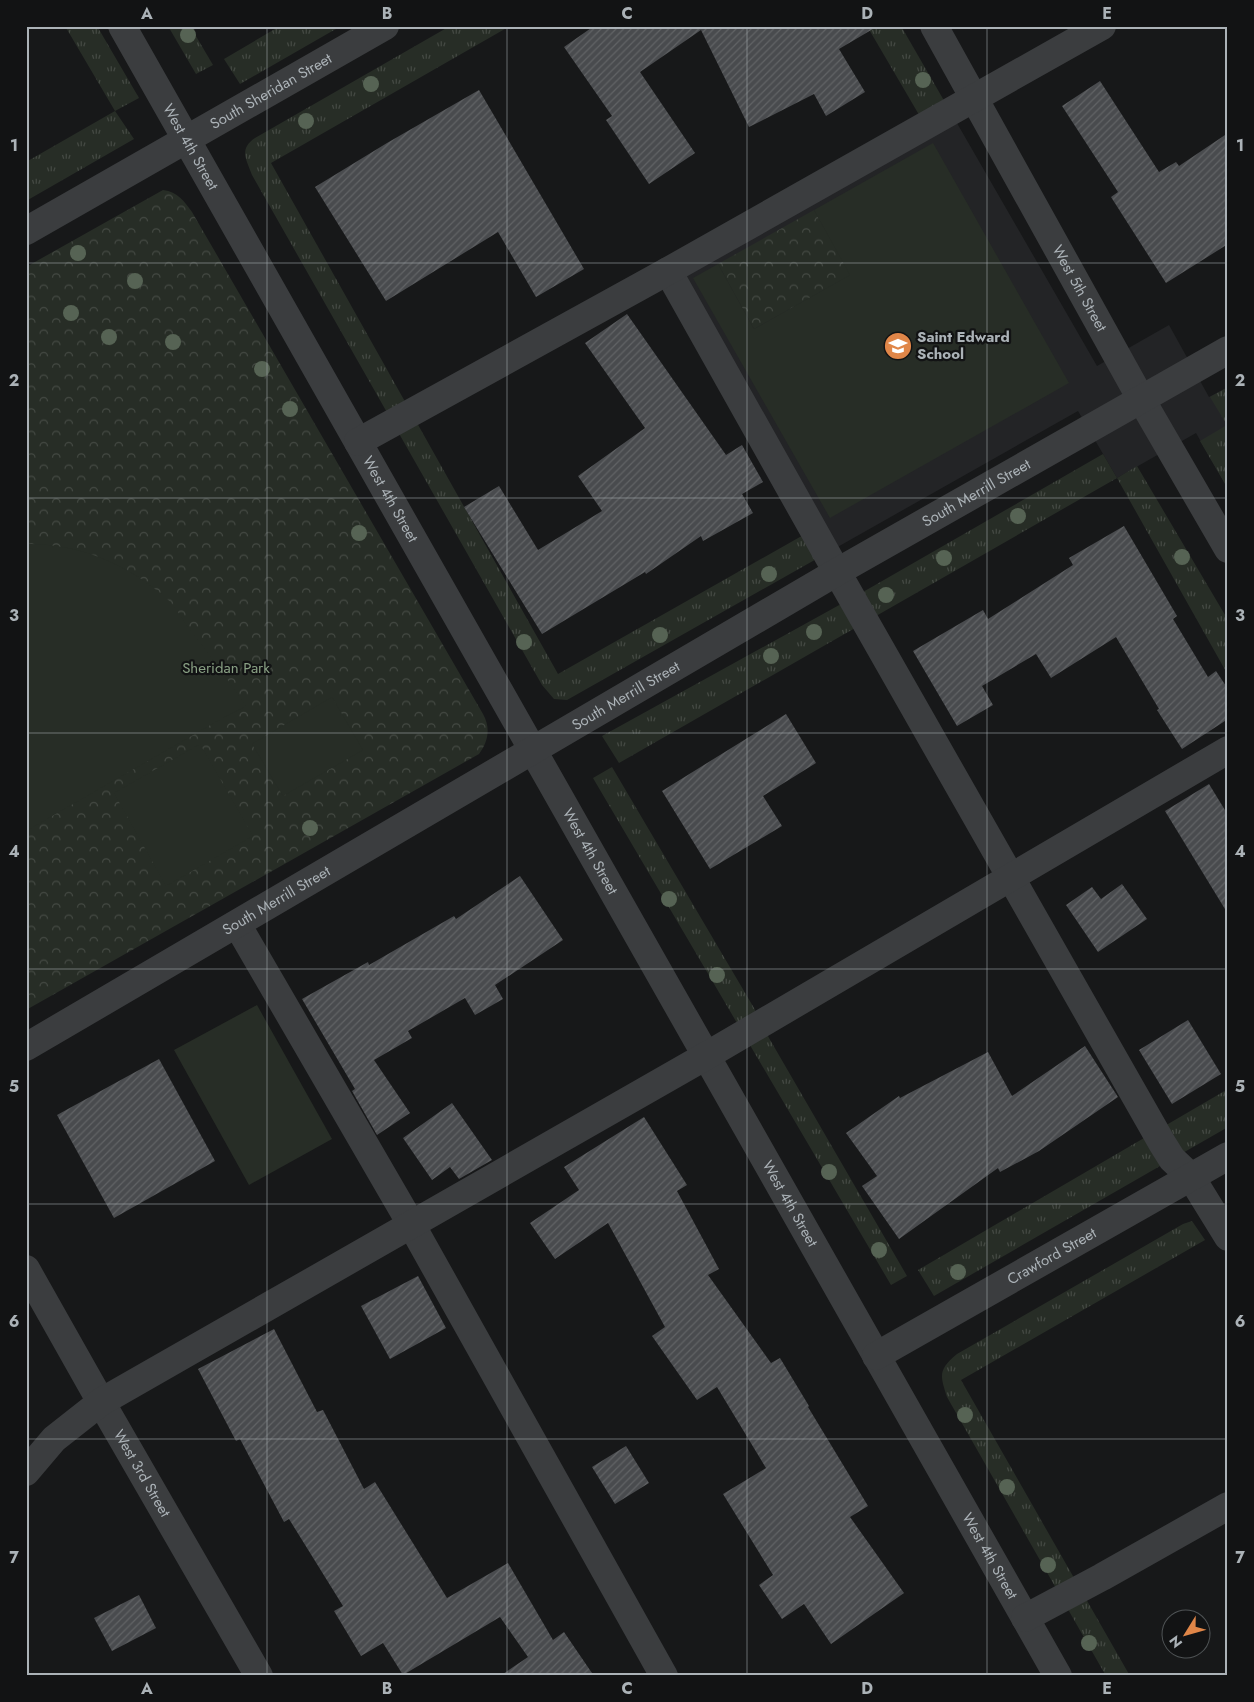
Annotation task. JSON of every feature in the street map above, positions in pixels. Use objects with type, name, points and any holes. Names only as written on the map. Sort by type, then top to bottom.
[{"type":"street","name":"West 4th Street","points":[[122,26],[1058,1676]]},
{"type":"street","name":"South Sheridan Street","points":[[26,231],[386,26]]},
{"type":"street","name":"West 5th Street","points":[[934,26],[1141,399],[1228,549]]},
{"type":"street","points":[[358,442],[668,271],[1102,26]]},
{"type":"street","points":[[668,271],[837,572],[1172,1159],[1191,1177],[1228,1237]]},
{"type":"street","name":"South Merrill Street","points":[[26,1047],[837,572],[1228,350]]},
{"type":"street","points":[[26,1472],[54,1439],[100,1402],[706,1056],[1228,750]]},
{"type":"street","points":[[237,924],[411,1224],[664,1676]]},
{"type":"street","name":"Crawford Street","points":[[876,1356],[1228,1156]]},
{"type":"street","name":"West 3rd Street","points":[[26,1269],[100,1402],[259,1676]]},
{"type":"street","points":[[1025,1618],[1228,1506]]},
{"type":"shaded area","name":"Saint Edward School","points":[[950,111],[1097,366],[1169,325],[1209,397],[1228,387],[1228,489],[1196,433],[1117,478],[1078,411],[827,553],[668,271]]},
{"type":"green space","points":[[65,26],[97,26],[139,98],[115,111]]},
{"type":"green space","points":[[168,26],[190,26],[213,65],[196,74]]},
{"type":"green space","points":[[280,26],[341,26],[240,84],[224,59]]},
{"type":"green space","points":[[450,26],[510,26],[271,163],[558,674],[814,529],[827,553],[567,700],[554,699],[542,685],[252,175],[245,155],[247,146],[255,138]]},
{"type":"green space","points":[[867,26],[901,26],[950,111],[925,125]]},
{"type":"green space","points":[[115,111],[134,139],[26,201],[26,162]]},
{"type":"green space","points":[[933,143],[1069,383],[830,518],[693,278],[718,264],[754,329],[850,275],[814,210]]},
{"type":"green space","name":"Sheridan Park","points":[[163,190],[177,195],[192,212],[483,714],[488,730],[485,745],[479,754],[26,1010],[26,267]]},
{"type":"green space","points":[[814,210],[851,275],[754,329],[718,264]]},
{"type":"green space","points":[[1228,387],[1228,489],[1200,441],[1227,425],[1210,397]]},
{"type":"green space","points":[[1103,454],[1117,478],[619,763],[602,736],[870,588]]},
{"type":"green space","points":[[1137,466],[1228,620],[1228,675],[1117,478]]},
{"type":"green space","points":[[26,544],[64,547],[101,558],[135,575],[151,586],[175,608],[246,706],[26,831]]},
{"type":"green space","points":[[332,697],[363,750],[283,796],[252,744]]},
{"type":"green space","points":[[200,744],[253,836],[166,886],[114,793]]},
{"type":"green space","points":[[612,767],[754,1008],[769,1038],[907,1276],[891,1285],[593,778]]},
{"type":"green space","points":[[257,1005],[332,1139],[249,1185],[174,1050]]},
{"type":"green space","points":[[1228,1089],[1228,1127],[934,1296],[918,1270]]},
{"type":"green space","points":[[1192,1221],[1205,1240],[961,1380],[1130,1676],[1106,1676],[947,1397],[942,1373],[946,1364],[957,1354],[1183,1224]]},
{"type":"building","points":[[594,26],[878,26],[839,49],[865,92],[826,116],[814,94],[749,127],[701,30],[640,72],[695,153],[649,184],[606,120],[612,116],[564,47]]},
{"type":"building","points":[[1100,81],[1159,172],[1176,162],[1179,166],[1228,133],[1228,244],[1166,283],[1111,197],[1118,192],[1062,106]]},
{"type":"building","points":[[479,90],[584,269],[536,297],[498,232],[386,301],[315,187]]},
{"type":"building","points":[[627,314],[726,455],[742,445],[763,482],[742,494],[753,513],[703,541],[701,536],[646,574],[645,572],[542,634],[464,507],[499,486],[538,550],[602,511],[578,476],[645,428],[585,343]]},
{"type":"building","points":[[1124,526],[1177,616],[1173,619],[1208,677],[1216,671],[1228,689],[1228,719],[1182,749],[1157,710],[1159,709],[1116,637],[1051,678],[1036,654],[982,686],[993,705],[957,726],[913,651],[983,610],[988,619],[1073,565],[1069,558]]},
{"type":"building","points":[[786,714],[816,763],[763,796],[782,826],[710,869],[662,791]]},
{"type":"building","points":[[1209,784],[1228,815],[1228,914],[1165,811]]},
{"type":"building","points":[[520,876],[563,940],[495,985],[503,999],[475,1015],[465,998],[408,1031],[412,1038],[374,1060],[410,1113],[377,1135],[352,1091],[355,1089],[302,999],[368,962],[369,965],[454,916],[456,919]]},
{"type":"building","points":[[1122,884],[1147,919],[1098,952],[1066,905],[1092,887],[1101,899]]},
{"type":"building","points":[[1188,1020],[1221,1074],[1172,1104],[1139,1050]]},
{"type":"building","points":[[1085,1046],[1118,1097],[1039,1151],[1000,1172],[998,1168],[899,1239],[862,1186],[877,1176],[846,1133],[899,1096],[900,1098],[988,1052],[1012,1096]]},
{"type":"building","points":[[159,1059],[215,1161],[114,1218],[57,1115]]},
{"type":"building","points":[[452,1103],[492,1160],[459,1179],[450,1167],[432,1180],[403,1138]]},
{"type":"building","points":[[644,1117],[687,1185],[677,1191],[719,1269],[708,1275],[771,1363],[780,1358],[868,1506],[850,1517],[904,1593],[831,1644],[804,1604],[782,1619],[759,1585],[773,1575],[723,1494],[766,1468],[717,1387],[697,1400],[652,1336],[665,1327],[608,1223],[555,1259],[530,1223],[579,1190],[564,1167]]},
{"type":"building","points":[[418,1276],[446,1328],[390,1359],[361,1306]]},
{"type":"building","points":[[274,1329],[317,1412],[323,1410],[364,1489],[375,1482],[447,1598],[508,1563],[553,1640],[564,1632],[594,1676],[500,1676],[528,1657],[500,1617],[403,1675],[383,1643],[361,1656],[334,1611],[343,1606],[289,1519],[284,1522],[240,1439],[236,1441],[198,1369]]},
{"type":"building","points":[[626,1446],[649,1483],[615,1504],[592,1467]]},
{"type":"building","points":[[139,1595],[156,1628],[112,1651],[94,1618]]},
{"type":"place","name":"Saint Edward School","points":[[898,346]]}]
